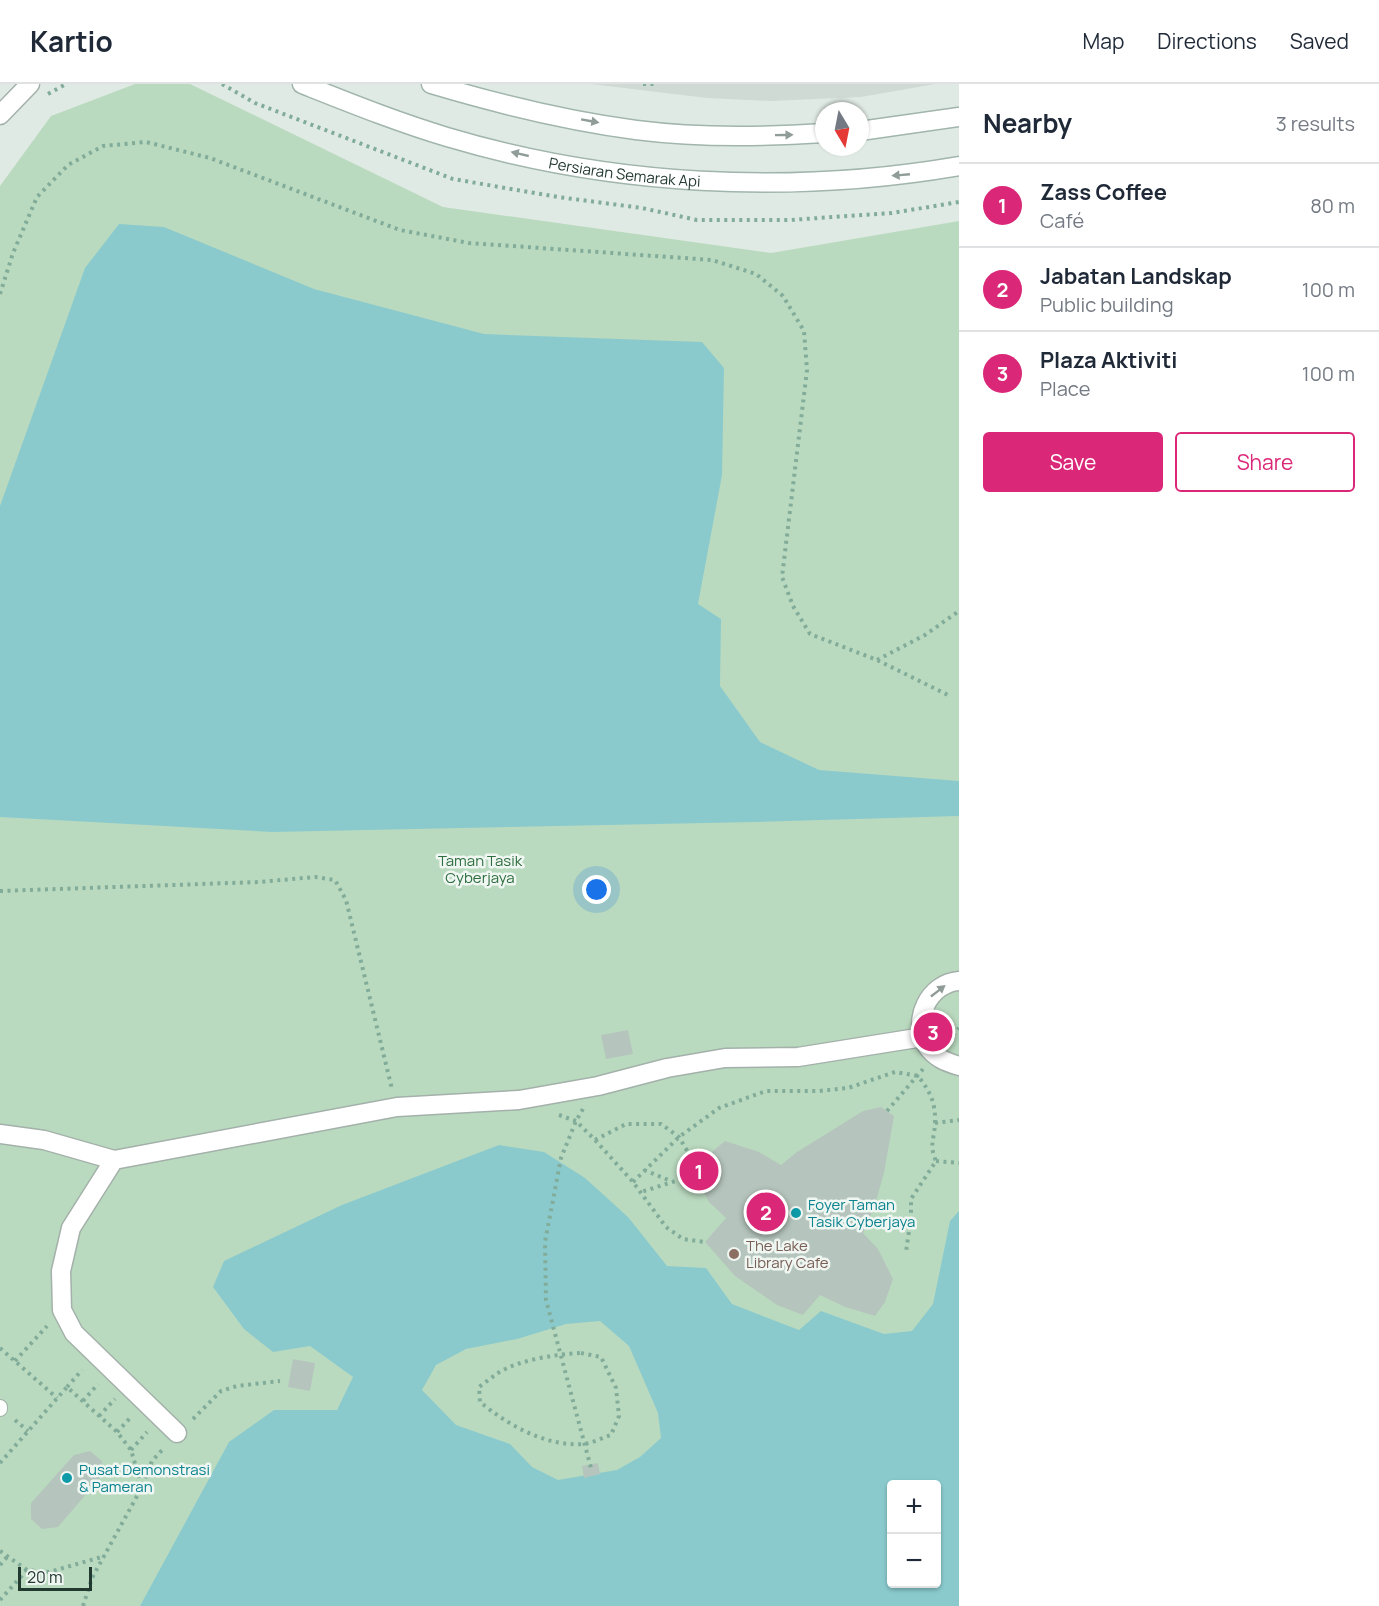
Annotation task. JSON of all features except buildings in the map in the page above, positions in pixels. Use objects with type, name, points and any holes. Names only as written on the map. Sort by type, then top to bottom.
[{"type":"street","points":[[0,115],[30,84]]},
{"type":"street","name":"Persiaran Semarak Api","points":[[302,84],[397,121],[449,137],[583,168],[651,177],[737,183],[794,182],[914,174],[959,166]]},
{"type":"street","points":[[431,84],[541,112],[637,130],[749,135],[815,134]]},
{"type":"street","points":[[869,130],[959,117]]},
{"type":"street","points":[[959,981],[940,987],[930,997],[923,1009],[921,1023],[923,1037],[936,1055],[946,1062],[959,1066]]},
{"type":"street","points":[[0,1134],[44,1140],[114,1160],[397,1107],[519,1100],[598,1086],[667,1068],[725,1058],[798,1056],[923,1037]]},
{"type":"street","points":[[114,1160],[71,1228],[61,1271],[62,1310],[74,1333],[177,1434]]},
{"type":"path","points":[[643,84],[654,84]]},
{"type":"path","points":[[0,294],[13,253],[37,197],[68,165],[104,146],[146,142],[210,158],[400,230],[469,243],[712,260],[756,274],[783,296],[804,331],[807,370],[782,576],[793,606],[810,634],[877,660],[950,696]]},
{"type":"path","points":[[877,660],[925,635],[959,611]]},
{"type":"path","points":[[0,891],[259,882],[315,877],[335,880],[346,900],[397,1107]]},
{"type":"path","points":[[633,1182],[679,1137],[718,1108],[766,1091],[819,1091],[848,1088],[895,1072],[918,1076],[931,1092],[935,1123],[931,1149],[936,1161]]},
{"type":"path","points":[[591,1468],[546,1300],[545,1242],[561,1158],[576,1121],[598,1086]]},
{"type":"path","points":[[557,1114],[576,1121],[595,1140],[633,1182],[666,1227],[683,1239],[705,1242]]},
{"type":"path","points":[[935,1123],[959,1120]]},
{"type":"path","points":[[595,1140],[626,1124],[661,1124],[679,1137],[692,1159],[688,1177],[641,1192]]},
{"type":"path","points":[[936,1161],[959,1162]]},
{"type":"path","points":[[906,1252],[911,1199],[936,1161]]},
{"type":"path","points":[[645,1170],[671,1181]]},
{"type":"path","points":[[15,1361],[62,1310]]},
{"type":"path","points":[[0,1348],[57,1398]]},
{"type":"path","points":[[581,1353],[601,1358],[616,1388],[620,1416],[611,1435],[585,1444],[561,1442],[527,1432],[495,1414],[480,1402],[479,1387],[500,1372],[561,1354],[581,1353]]},
{"type":"path","points":[[83,1606],[92,1578],[142,1487],[152,1461],[221,1391],[237,1386],[280,1381]]},
{"type":"path","points":[[0,1463],[67,1387],[117,1432],[131,1450],[142,1487]]},
{"type":"path","points":[[0,1551],[27,1570],[49,1572],[106,1555]]},
{"type":"path","points":[[0,1565],[7,1557]]},
{"type":"path","points":[[0,1600],[27,1570]]},
{"type":"shaded area","points":[[591,84],[935,84],[861,97],[770,101],[707,98]]},
{"type":"green space","name":"Taman Tasik Cyberjaya","points":[[135,84],[190,84],[443,207],[771,253],[959,221],[959,1606],[0,1606],[0,186],[51,116]]},
{"type":"water","points":[[119,224],[164,227],[314,289],[484,334],[702,342],[724,368],[722,475],[698,604],[721,619],[720,686],[760,742],[819,770],[959,781],[959,816],[272,832],[0,817],[0,506],[85,268]]},
{"type":"water","points":[[499,1145],[544,1152],[585,1178],[628,1217],[667,1266],[706,1268],[732,1304],[799,1330],[821,1311],[884,1334],[912,1331],[933,1304],[950,1221],[959,1211],[959,1606],[140,1606],[229,1442],[274,1410],[337,1410],[353,1377],[310,1346],[273,1352],[244,1329],[213,1287],[224,1261],[342,1205]],"holes":[[[600,1321],[629,1346],[658,1413],[661,1438],[640,1457],[617,1470],[558,1480],[532,1467],[510,1444],[456,1425],[422,1390],[436,1365],[466,1349],[517,1339],[566,1324]]]},
{"type":"place","name":"Plaza Aktiviti","points":[[933,1032]]},
{"type":"place","name":"Zass Coffee","points":[[699,1171]]},
{"type":"place","name":"Jabatan Landskap","points":[[766,1212]]},
{"type":"place","name":"Foyer Taman Tasik Cyberjaya","points":[[796,1213]]},
{"type":"place","name":"The Lake Library Cafe","points":[[734,1254]]},
{"type":"place","name":"Pusat Demonstrasi & Pameran","points":[[67,1478]]}]
